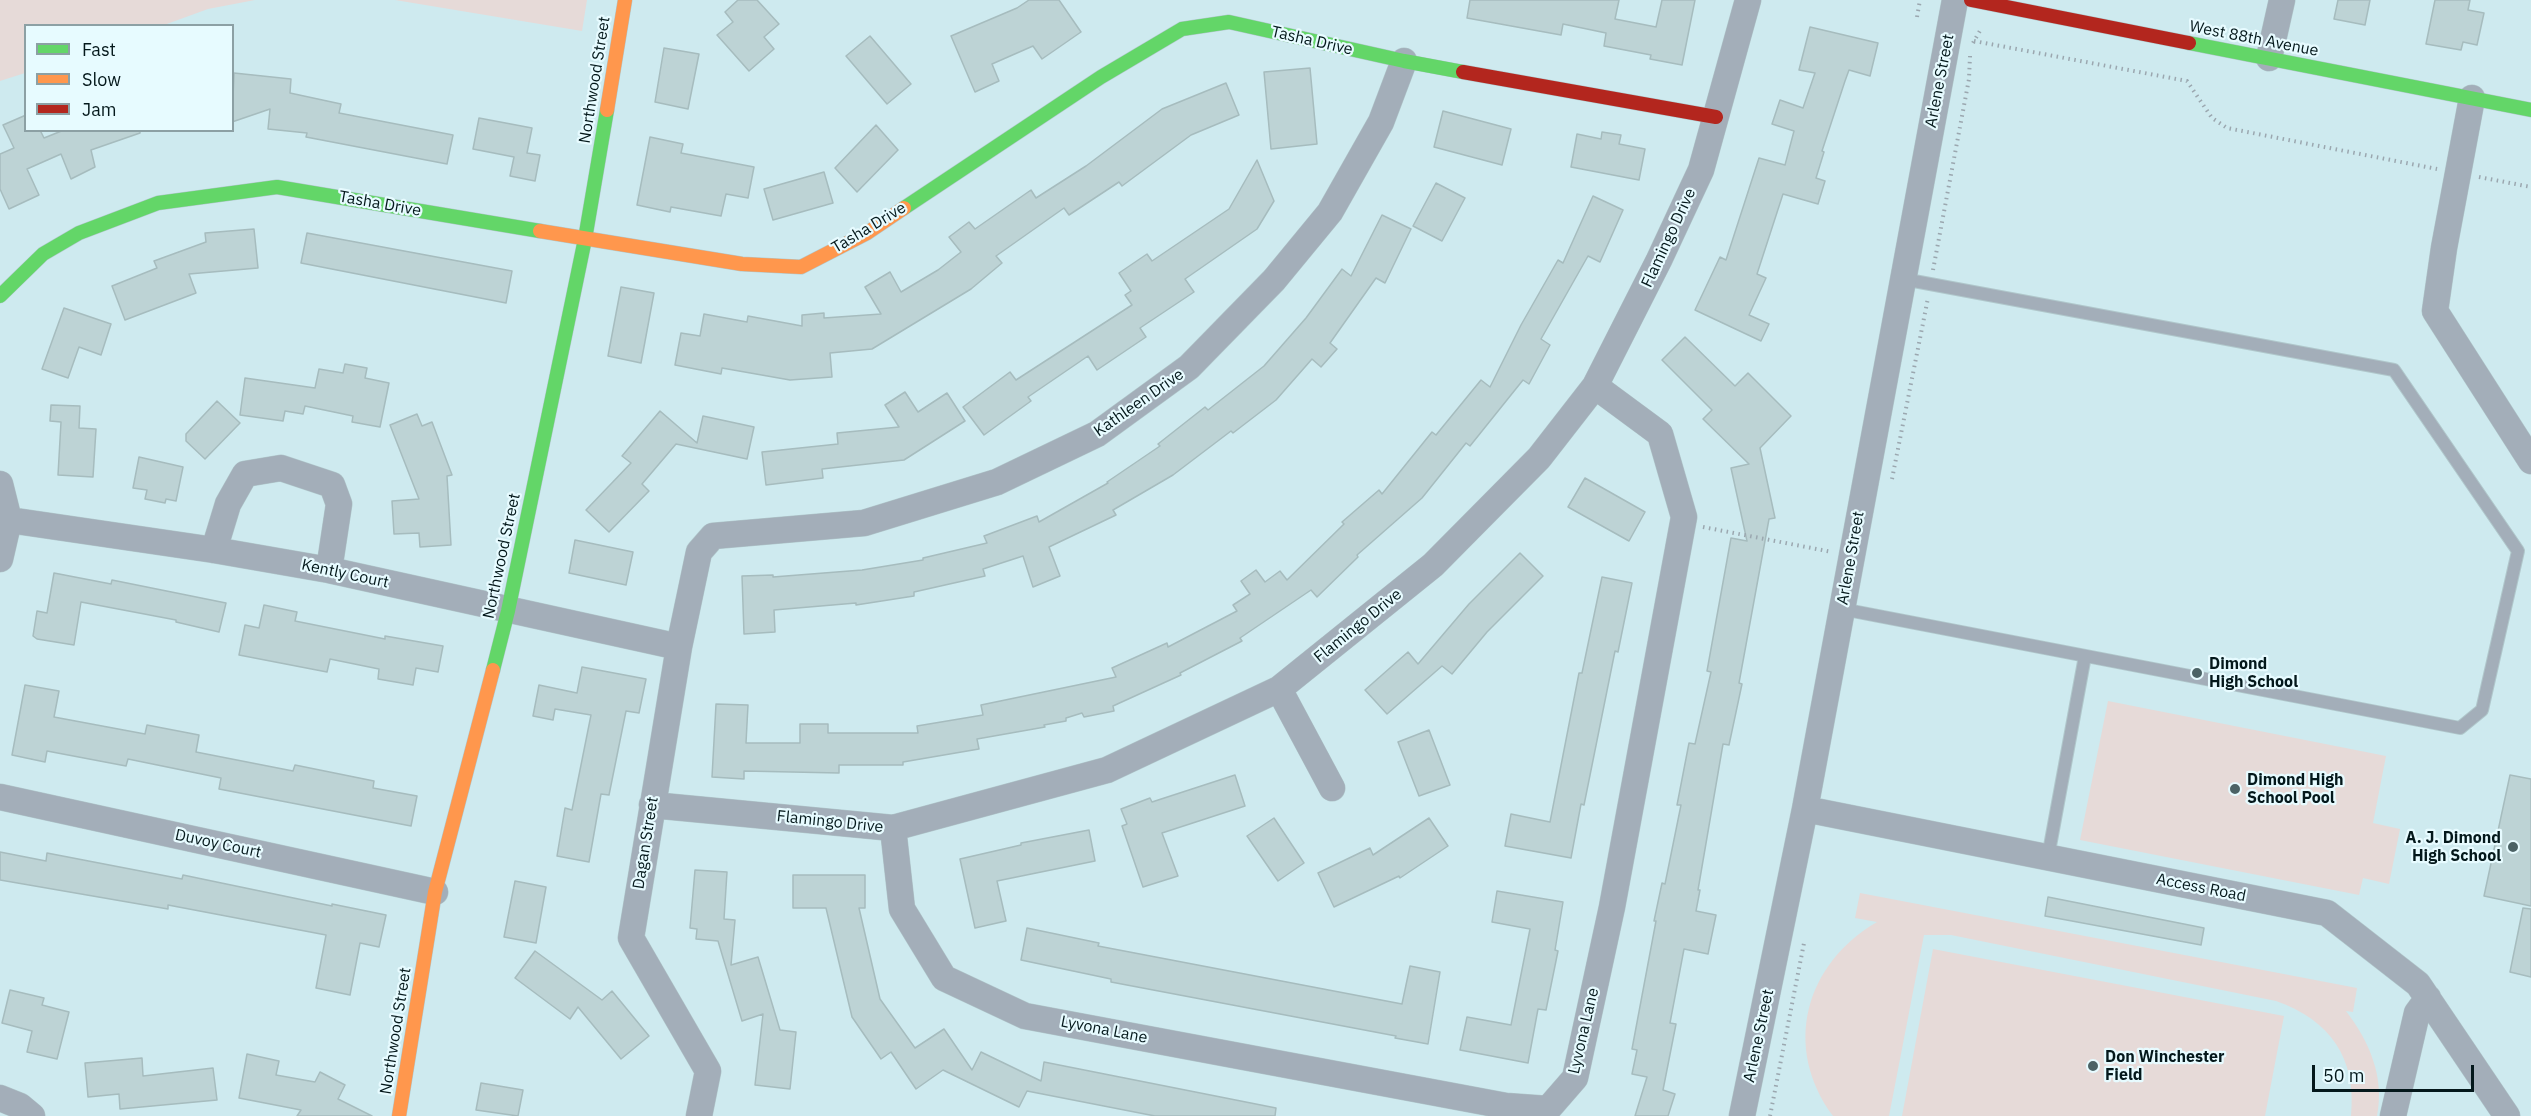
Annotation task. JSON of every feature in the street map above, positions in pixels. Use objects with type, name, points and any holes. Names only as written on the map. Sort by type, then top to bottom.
[{"type":"street","name":"Northwood Street","points":[[399,1116],[435,892],[508,611],[585,239],[625,0]]},
{"type":"street","name":"Flamingo Drive","points":[[652,805],[893,828],[1107,770],[1279,689],[1433,565],[1539,458],[1595,386],[1659,260],[1696,180],[1748,0]]},
{"type":"street","name":"Arlene Street","points":[[1742,1116],[1805,809],[1955,0]]},
{"type":"street","name":"West 88th Avenue","points":[[1971,0],[2531,110]]},
{"type":"street","points":[[2269,58],[2282,0]]},
{"type":"street","name":"Tasha Drive","points":[[0,296],[43,254],[79,233],[158,203],[277,187],[742,264],[801,267],[867,232],[1101,77],[1182,29],[1229,22],[1404,61],[1716,117]]},
{"type":"street","name":"Kathleen Drive","points":[[699,552],[712,536],[864,523],[997,482],[1097,434],[1189,368],[1274,280],[1330,212],[1381,122],[1404,61]]},
{"type":"street","points":[[2472,98],[2434,311],[2531,461]]},
{"type":"street","name":"Lyvona Lane","points":[[893,828],[902,909],[944,978],[1025,1016],[1506,1106],[1548,1109],[1575,1078],[1612,907],[1684,517],[1660,434],[1595,386]]},
{"type":"street","points":[[214,550],[228,504],[245,474],[281,468],[315,477],[332,485],[339,504],[329,570]]},
{"type":"street","points":[[0,484],[9,520],[0,559]]},
{"type":"street","name":"Kently Court","points":[[9,520],[214,550],[329,570],[679,647]]},
{"type":"street","name":"Dagan Street","points":[[699,552],[679,647],[631,938],[708,1071],[699,1116]]},
{"type":"street","points":[[1279,689],[1332,788]]},
{"type":"street","name":"Duvoy Court","points":[[0,797],[435,892]]},
{"type":"street","name":"Access Road","points":[[1805,809],[2327,913],[2418,984],[2507,1116]]},
{"type":"street","points":[[2393,1116],[2417,1014],[2428,998]]},
{"type":"street","points":[[0,1098],[20,1106],[32,1116]]},
{"type":"lane","points":[[1842,609],[2460,728],[2482,710],[2518,550],[2394,370],[1903,279]]},
{"type":"lane","points":[[2048,857],[2085,656]]},
{"type":"path","points":[[1917,17],[1920,0]]},
{"type":"path","points":[[1973,41],[2187,81],[2212,118],[2227,128],[2531,187]]},
{"type":"path","points":[[1683,523],[1832,552]]},
{"type":"shaded area","points":[[0,0],[255,0],[208,9],[167,24],[24,24],[24,73],[0,81]]},
{"type":"shaded area","points":[[395,0],[587,0],[582,31]]},
{"type":"shaded area","name":"Dimond High School Pool","points":[[2108,701],[2386,756],[2373,823],[2400,829],[2389,884],[2363,878],[2359,895],[2080,840]]},
{"type":"shaded area","points":[[1860,893],[2357,988],[2353,1012],[2346,1011],[2362,1035],[2373,1060],[2379,1087],[2377,1116],[2351,1116],[2352,1095],[2349,1076],[2336,1044],[2325,1030],[2311,1019],[2276,1001],[1951,935],[1924,935],[1889,1116],[1833,1116],[1817,1090],[1808,1062],[1806,1035],[1809,1009],[1818,984],[1833,960],[1852,940],[1877,922],[1855,918]]},
{"type":"shaded area","name":"Don Winchester Field","points":[[1933,949],[2284,1016],[2265,1116],[1902,1116]]},
{"type":"building","points":[[738,0],[757,0],[779,24],[764,37],[774,49],[749,71],[717,35],[733,22],[725,12]]},
{"type":"building","points":[[1029,0],[1059,0],[1081,32],[1042,59],[1033,46],[992,64],[999,81],[975,92],[951,36],[1017,8]]},
{"type":"building","points":[[1470,0],[1619,0],[1615,19],[1656,27],[1662,0],[1695,0],[1682,65],[1650,59],[1651,55],[1604,46],[1606,33],[1563,24],[1561,35],[1467,18]]},
{"type":"building","points":[[2338,0],[2370,0],[2365,25],[2334,19]]},
{"type":"building","points":[[2435,0],[2470,0],[2468,10],[2484,13],[2477,45],[2463,42],[2461,50],[2426,44]]},
{"type":"building","points":[[1810,27],[1878,43],[1870,76],[1849,70],[1822,151],[1824,152],[1816,178],[1825,181],[1818,204],[1783,194],[1757,274],[1766,278],[1749,315],[1769,324],[1761,341],[1695,310],[1720,257],[1726,260],[1759,158],[1785,165],[1794,131],[1772,124],[1780,100],[1803,108],[1815,73],[1799,70]]},
{"type":"building","points":[[870,36],[911,84],[887,104],[846,56]]},
{"type":"building","points":[[664,48],[699,54],[688,109],[655,102]]},
{"type":"building","points":[[1310,68],[1317,144],[1271,149],[1264,72]]},
{"type":"building","points":[[234,73],[291,79],[290,93],[341,104],[339,113],[453,135],[447,164],[306,137],[307,133],[268,129],[270,109],[234,121]]},
{"type":"building","points":[[1226,83],[1239,115],[1191,135],[1122,186],[1119,182],[1069,215],[1064,208],[996,256],[1002,263],[971,289],[872,349],[830,353],[832,377],[790,380],[722,368],[721,374],[675,365],[681,333],[700,336],[704,314],[747,322],[748,316],[802,326],[802,315],[824,313],[824,318],[881,314],[865,287],[890,272],[901,292],[938,270],[961,252],[949,237],[969,222],[975,229],[1031,190],[1036,198],[1086,166],[1162,109]]},
{"type":"building","points":[[1443,111],[1511,129],[1502,165],[1434,147]]},
{"type":"building","points":[[24,116],[24,132],[41,132],[44,138],[59,132],[140,133],[91,150],[95,167],[71,179],[61,154],[27,169],[39,195],[9,209],[0,189],[0,154],[14,148],[3,125]]},
{"type":"building","points":[[479,118],[532,128],[527,153],[540,155],[535,181],[510,176],[514,157],[473,149]]},
{"type":"building","points":[[876,125],[898,150],[857,192],[835,168]]},
{"type":"building","points":[[1602,132],[1621,135],[1619,144],[1645,149],[1639,180],[1571,167],[1577,134],[1601,139]]},
{"type":"building","points":[[650,137],[683,144],[681,153],[754,167],[748,198],[726,194],[721,216],[671,207],[670,212],[637,205]]},
{"type":"building","points":[[1257,160],[1274,201],[1257,229],[1185,279],[1194,292],[1140,328],[1146,337],[1097,370],[1088,356],[1028,397],[1031,401],[984,435],[963,407],[1010,372],[1016,380],[1132,305],[1125,295],[1131,291],[1119,273],[1147,254],[1152,261],[1229,209]]},
{"type":"building","points":[[824,172],[833,203],[773,220],[764,189]]},
{"type":"building","points":[[1436,183],[1465,198],[1442,241],[1413,226]]},
{"type":"building","points":[[1593,196],[1623,210],[1600,262],[1588,256],[1541,339],[1550,345],[1529,384],[1523,380],[1470,446],[1466,443],[1422,498],[1357,555],[1358,557],[1317,597],[1311,590],[1240,638],[1242,641],[1180,673],[1181,675],[1113,706],[1114,711],[1084,717],[1082,713],[1066,718],[1066,721],[1044,725],[1045,727],[977,739],[979,749],[903,762],[903,765],[839,765],[839,773],[744,771],[744,779],[712,777],[716,704],[748,705],[746,743],[800,743],[800,724],[828,724],[828,733],[918,733],[917,726],[983,715],[981,705],[1116,677],[1112,668],[1167,643],[1168,647],[1237,611],[1233,605],[1250,594],[1241,581],[1256,570],[1265,582],[1280,571],[1287,580],[1344,524],[1342,522],[1379,490],[1382,494],[1432,432],[1436,435],[1481,380],[1490,387],[1521,325],[1558,260],[1563,263]]},
{"type":"building","points":[[1382,215],[1411,229],[1385,283],[1376,278],[1330,343],[1337,349],[1321,367],[1312,359],[1276,400],[1233,433],[1231,431],[1173,475],[1113,510],[1116,515],[1049,547],[1060,576],[1033,587],[1023,556],[983,569],[985,576],[914,592],[914,596],[856,605],[856,603],[774,610],[775,632],[744,634],[742,576],[773,575],[773,577],[862,570],[923,560],[923,558],[987,543],[984,536],[1037,516],[1039,522],[1108,483],[1160,446],[1158,444],[1205,407],[1208,410],[1264,366],[1306,318],[1342,269],[1351,276]]},
{"type":"building","points":[[254,229],[258,268],[189,274],[196,293],[125,320],[112,286],[157,268],[154,261],[206,242],[205,233]]},
{"type":"building","points":[[307,233],[512,271],[506,303],[301,263]]},
{"type":"building","points":[[621,287],[654,293],[641,363],[608,356]]},
{"type":"building","points":[[64,308],[111,324],[101,355],[79,347],[68,378],[42,369]]},
{"type":"building","points":[[1685,337],[1735,386],[1748,373],[1791,416],[1760,448],[1775,518],[1769,519],[1739,683],[1742,684],[1729,745],[1723,744],[1698,890],[1700,890],[1696,911],[1716,915],[1708,954],[1684,949],[1670,1023],[1676,1024],[1663,1090],[1675,1094],[1668,1116],[1635,1116],[1647,1077],[1632,1074],[1637,1050],[1632,1049],[1656,921],[1654,921],[1662,883],[1665,884],[1681,805],[1677,805],[1689,743],[1695,744],[1711,672],[1707,671],[1731,538],[1747,541],[1731,468],[1749,464],[1703,419],[1712,410],[1662,360]]},
{"type":"building","points":[[345,364],[367,368],[365,378],[389,383],[380,427],[352,422],[353,416],[305,406],[303,414],[285,411],[283,421],[240,415],[245,378],[315,388],[319,369],[343,373]]},
{"type":"building","points":[[905,392],[918,412],[947,393],[965,421],[904,460],[822,469],[823,478],[766,485],[762,452],[838,444],[837,433],[899,427],[885,405]]},
{"type":"building","points":[[217,401],[240,423],[205,459],[186,441],[186,434]]},
{"type":"building","points":[[51,405],[80,406],[79,428],[96,429],[93,477],[58,475],[61,422],[50,421]]},
{"type":"building","points":[[660,411],[697,443],[703,416],[754,427],[747,459],[676,444],[642,484],[649,491],[609,532],[586,510],[631,463],[622,456]]},
{"type":"building","points":[[417,414],[422,426],[432,422],[452,475],[447,476],[451,545],[420,547],[419,533],[394,534],[392,501],[419,499],[390,425]]},
{"type":"building","points":[[139,457],[183,467],[176,501],[166,499],[165,503],[145,499],[147,490],[133,488]]},
{"type":"building","points":[[1585,478],[1645,512],[1629,541],[1568,507]]},
{"type":"building","points":[[575,540],[633,552],[626,585],[569,573]]},
{"type":"building","points":[[1520,553],[1543,576],[1487,632],[1452,674],[1442,666],[1387,714],[1365,690],[1408,652],[1418,664],[1469,604]]},
{"type":"building","points":[[54,573],[111,584],[112,580],[226,603],[219,632],[176,622],[176,620],[81,602],[74,645],[37,639],[33,636],[37,611],[47,613]]},
{"type":"building","points":[[1602,577],[1632,583],[1618,652],[1615,651],[1584,805],[1581,804],[1571,858],[1505,846],[1511,814],[1550,822],[1579,673],[1582,673]]},
{"type":"building","points":[[264,605],[297,612],[295,621],[385,639],[385,636],[443,646],[438,672],[416,668],[413,685],[378,679],[379,669],[330,659],[327,672],[239,655],[245,625],[259,628]]},
{"type":"building","points":[[582,667],[646,679],[639,713],[626,711],[609,795],[601,794],[589,862],[557,856],[565,808],[572,810],[591,715],[555,709],[553,720],[533,716],[539,685],[577,693]]},
{"type":"building","points":[[25,685],[59,691],[54,717],[145,734],[147,725],[199,735],[196,752],[293,771],[295,765],[374,781],[373,788],[417,796],[411,826],[219,789],[221,778],[128,759],[126,766],[47,751],[45,762],[12,755]]},
{"type":"building","points":[[1429,730],[1450,785],[1419,796],[1398,742]]},
{"type":"building","points":[[1235,775],[1245,806],[1162,833],[1178,876],[1143,887],[1122,826],[1127,824],[1121,809],[1150,798],[1152,802]]},
{"type":"building","name":"A. J. Dimond High School","points":[[2510,775],[2531,779],[2531,906],[2484,896]]},
{"type":"building","points":[[1274,818],[1304,863],[1278,881],[1247,836]]},
{"type":"building","points":[[1429,818],[1448,846],[1400,878],[1399,876],[1334,907],[1318,873],[1370,848],[1373,855]]},
{"type":"building","points":[[1089,830],[1095,861],[997,881],[1006,921],[975,928],[960,859],[1021,845],[1021,843]]},
{"type":"building","points":[[0,852],[46,861],[47,853],[182,879],[183,875],[386,915],[379,947],[360,943],[350,995],[316,988],[326,935],[168,905],[168,909],[0,880]]},
{"type":"building","points":[[695,870],[727,872],[724,919],[735,920],[731,965],[758,957],[780,1030],[796,1032],[790,1089],[755,1085],[763,1014],[742,1021],[718,941],[696,939],[697,929],[690,928]]},
{"type":"building","points":[[793,875],[865,875],[865,908],[859,908],[880,999],[915,1048],[944,1029],[972,1070],[981,1052],[1041,1081],[1044,1062],[1276,1108],[1275,1116],[1155,1116],[1027,1091],[1019,1107],[943,1070],[916,1089],[891,1052],[881,1059],[852,1017],[826,908],[793,908]]},
{"type":"building","points":[[515,881],[546,887],[536,943],[504,937]]},
{"type":"building","points":[[1497,891],[1563,902],[1555,950],[1558,951],[1546,1010],[1538,1009],[1528,1063],[1460,1050],[1467,1017],[1511,1025],[1530,929],[1492,922]]},
{"type":"building","points":[[2048,897],[2204,928],[2201,945],[2045,916]]},
{"type":"building","points":[[2523,908],[2531,909],[2531,977],[2510,972]]},
{"type":"building","points":[[1027,928],[1099,943],[1098,946],[1402,1004],[1410,966],[1440,972],[1428,1044],[1111,982],[1111,979],[1021,960]]},
{"type":"building","points":[[535,951],[602,1000],[612,991],[649,1036],[621,1059],[578,1007],[570,1019],[515,978]]},
{"type":"building","points":[[10,990],[44,998],[42,1005],[69,1012],[57,1059],[27,1052],[32,1031],[2,1023]]},
{"type":"building","points":[[247,1054],[279,1061],[276,1075],[315,1082],[320,1072],[345,1085],[338,1099],[372,1116],[297,1116],[301,1110],[239,1098]]},
{"type":"building","points":[[142,1058],[143,1076],[213,1068],[217,1100],[120,1109],[119,1094],[88,1097],[85,1063]]},
{"type":"building","points":[[481,1083],[523,1090],[518,1116],[476,1110]]},
{"type":"traffic: fast","points":[[904,208],[1101,77],[1182,29],[1229,22],[1463,72]]},
{"type":"traffic: fast","points":[[2189,43],[2531,110]]},
{"type":"traffic: fast","points":[[493,670],[508,611],[585,239],[607,110]]},
{"type":"traffic: fast","points":[[0,296],[43,254],[79,233],[158,203],[277,187],[540,231]]},
{"type":"traffic: slow","points":[[607,110],[625,0]]},
{"type":"traffic: slow","points":[[540,231],[742,264],[801,267],[867,233],[904,208]]},
{"type":"traffic: slow","points":[[399,1116],[435,892],[493,670]]},
{"type":"traffic: jam","points":[[1971,0],[2189,43]]},
{"type":"traffic: jam","points":[[1463,72],[1716,117]]},
{"type":"place","name":"Dimond High School","points":[[2197,673]]},
{"type":"place","name":"Dimond High School Pool","points":[[2235,789]]},
{"type":"place","name":"A. J. Dimond High School","points":[[2513,847]]},
{"type":"place","name":"Don Winchester Field","points":[[2093,1066]]}]
